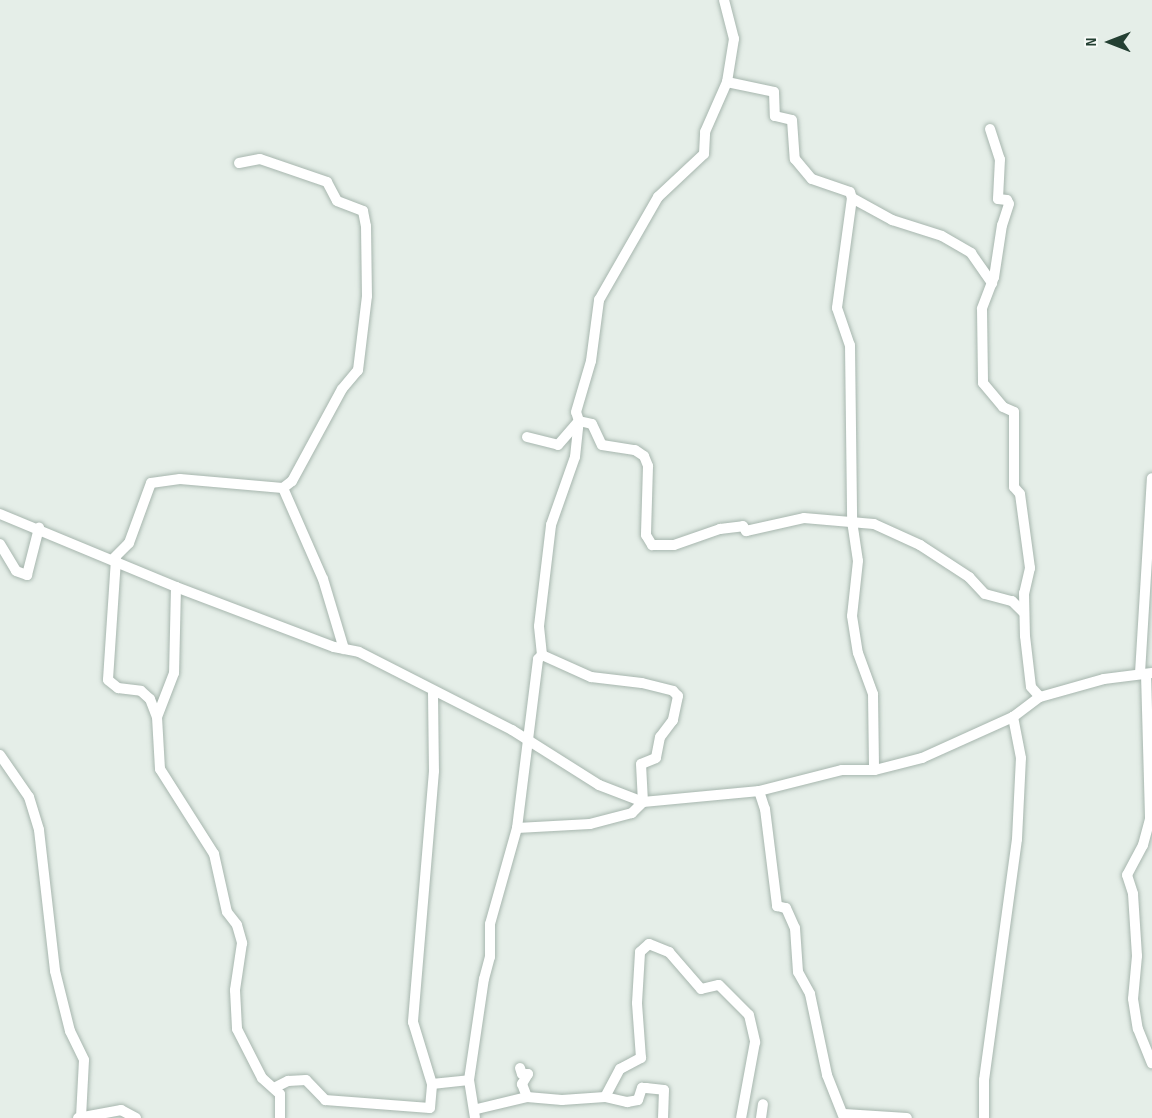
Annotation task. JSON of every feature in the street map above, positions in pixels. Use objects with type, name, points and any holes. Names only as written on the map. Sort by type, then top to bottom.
[{"type":"street","points":[[663,1118],[664,1090],[642,1088],[638,1100],[627,1102],[604,1097],[562,1100],[527,1097],[476,1113],[469,1080],[484,979],[490,957],[490,924],[517,828],[530,742],[538,659],[542,655],[539,626],[551,525],[568,483],[579,421],[576,412],[605,283],[628,255],[658,197],[704,154],[705,132],[727,82],[734,39],[724,0]]},
{"type":"street","points":[[727,82],[774,92],[775,116],[792,120],[798,166],[812,179],[850,192],[852,198],[837,308],[850,345],[852,521],[858,561],[852,616],[858,653],[873,694],[874,770]]},
{"type":"street","points":[[990,129],[1000,159],[998,199],[1007,200],[1009,204],[1002,225],[992,283],[982,309],[983,383],[1003,407],[1014,412],[1014,487],[1020,494],[1030,568],[1023,612],[1031,687],[1040,697]]},
{"type":"street","points":[[239,163],[260,159],[327,182],[337,201],[363,211],[366,226],[367,296],[358,370],[342,389],[292,481],[283,488],[180,479],[151,483],[129,543],[115,559],[108,680],[118,688],[141,691],[150,699],[157,717],[160,769],[214,854],[227,912],[237,925],[242,944],[235,990],[237,1029],[262,1078],[280,1094],[280,1118]]},
{"type":"street","points":[[852,198],[892,220],[942,236],[971,253],[992,283]]},
{"type":"street","points":[[527,437],[558,445],[579,421]]},
{"type":"street","points":[[579,421],[592,424],[602,445],[636,450],[644,456],[648,466],[646,535],[652,545],[674,545],[720,529],[743,526],[746,531],[804,518],[852,521],[895,531],[956,567],[985,594],[1012,601],[1023,612]]},
{"type":"street","points":[[1152,478],[1146,674],[1150,819],[1143,845],[1127,875],[1133,894],[1137,956],[1133,999],[1138,1029],[1152,1063]]},
{"type":"street","points":[[283,488],[323,579],[344,649]]},
{"type":"street","points":[[0,514],[39,528],[92,554],[115,559],[176,587],[417,678],[433,693],[530,742],[599,785],[644,802],[759,791],[842,770],[874,770],[922,758],[1012,717],[1040,697],[1146,674]]},
{"type":"street","points":[[0,544],[16,572],[27,575],[39,528]]},
{"type":"street","points":[[157,717],[174,673],[176,587]]},
{"type":"street","points":[[542,655],[591,677],[642,683],[673,691],[678,696],[673,720],[660,737],[656,758],[641,765],[644,802]]},
{"type":"street","points":[[274,1088],[288,1081],[306,1080],[324,1100],[431,1113],[432,1084],[417,1041],[411,1003],[431,802],[433,693]]},
{"type":"street","points":[[984,1118],[984,1080],[1017,838],[1021,758],[1012,717]]},
{"type":"street","points":[[0,755],[29,797],[39,830],[55,970],[70,1031],[84,1060],[80,1118],[121,1110],[136,1118]]},
{"type":"street","points":[[759,791],[765,809],[777,906],[786,908],[795,928],[798,972],[810,994],[827,1075],[844,1116],[907,1118]]},
{"type":"street","points":[[517,828],[590,824],[632,813],[644,802]]},
{"type":"street","points":[[604,1097],[620,1069],[641,1058],[637,1003],[640,952],[649,944],[669,952],[700,989],[719,985],[749,1014],[755,1042],[741,1118]]},
{"type":"street","points":[[520,1068],[522,1074],[528,1074],[522,1084],[527,1097]]},
{"type":"street","points":[[432,1084],[469,1080]]},
{"type":"street","points":[[760,1118],[763,1104]]}]
